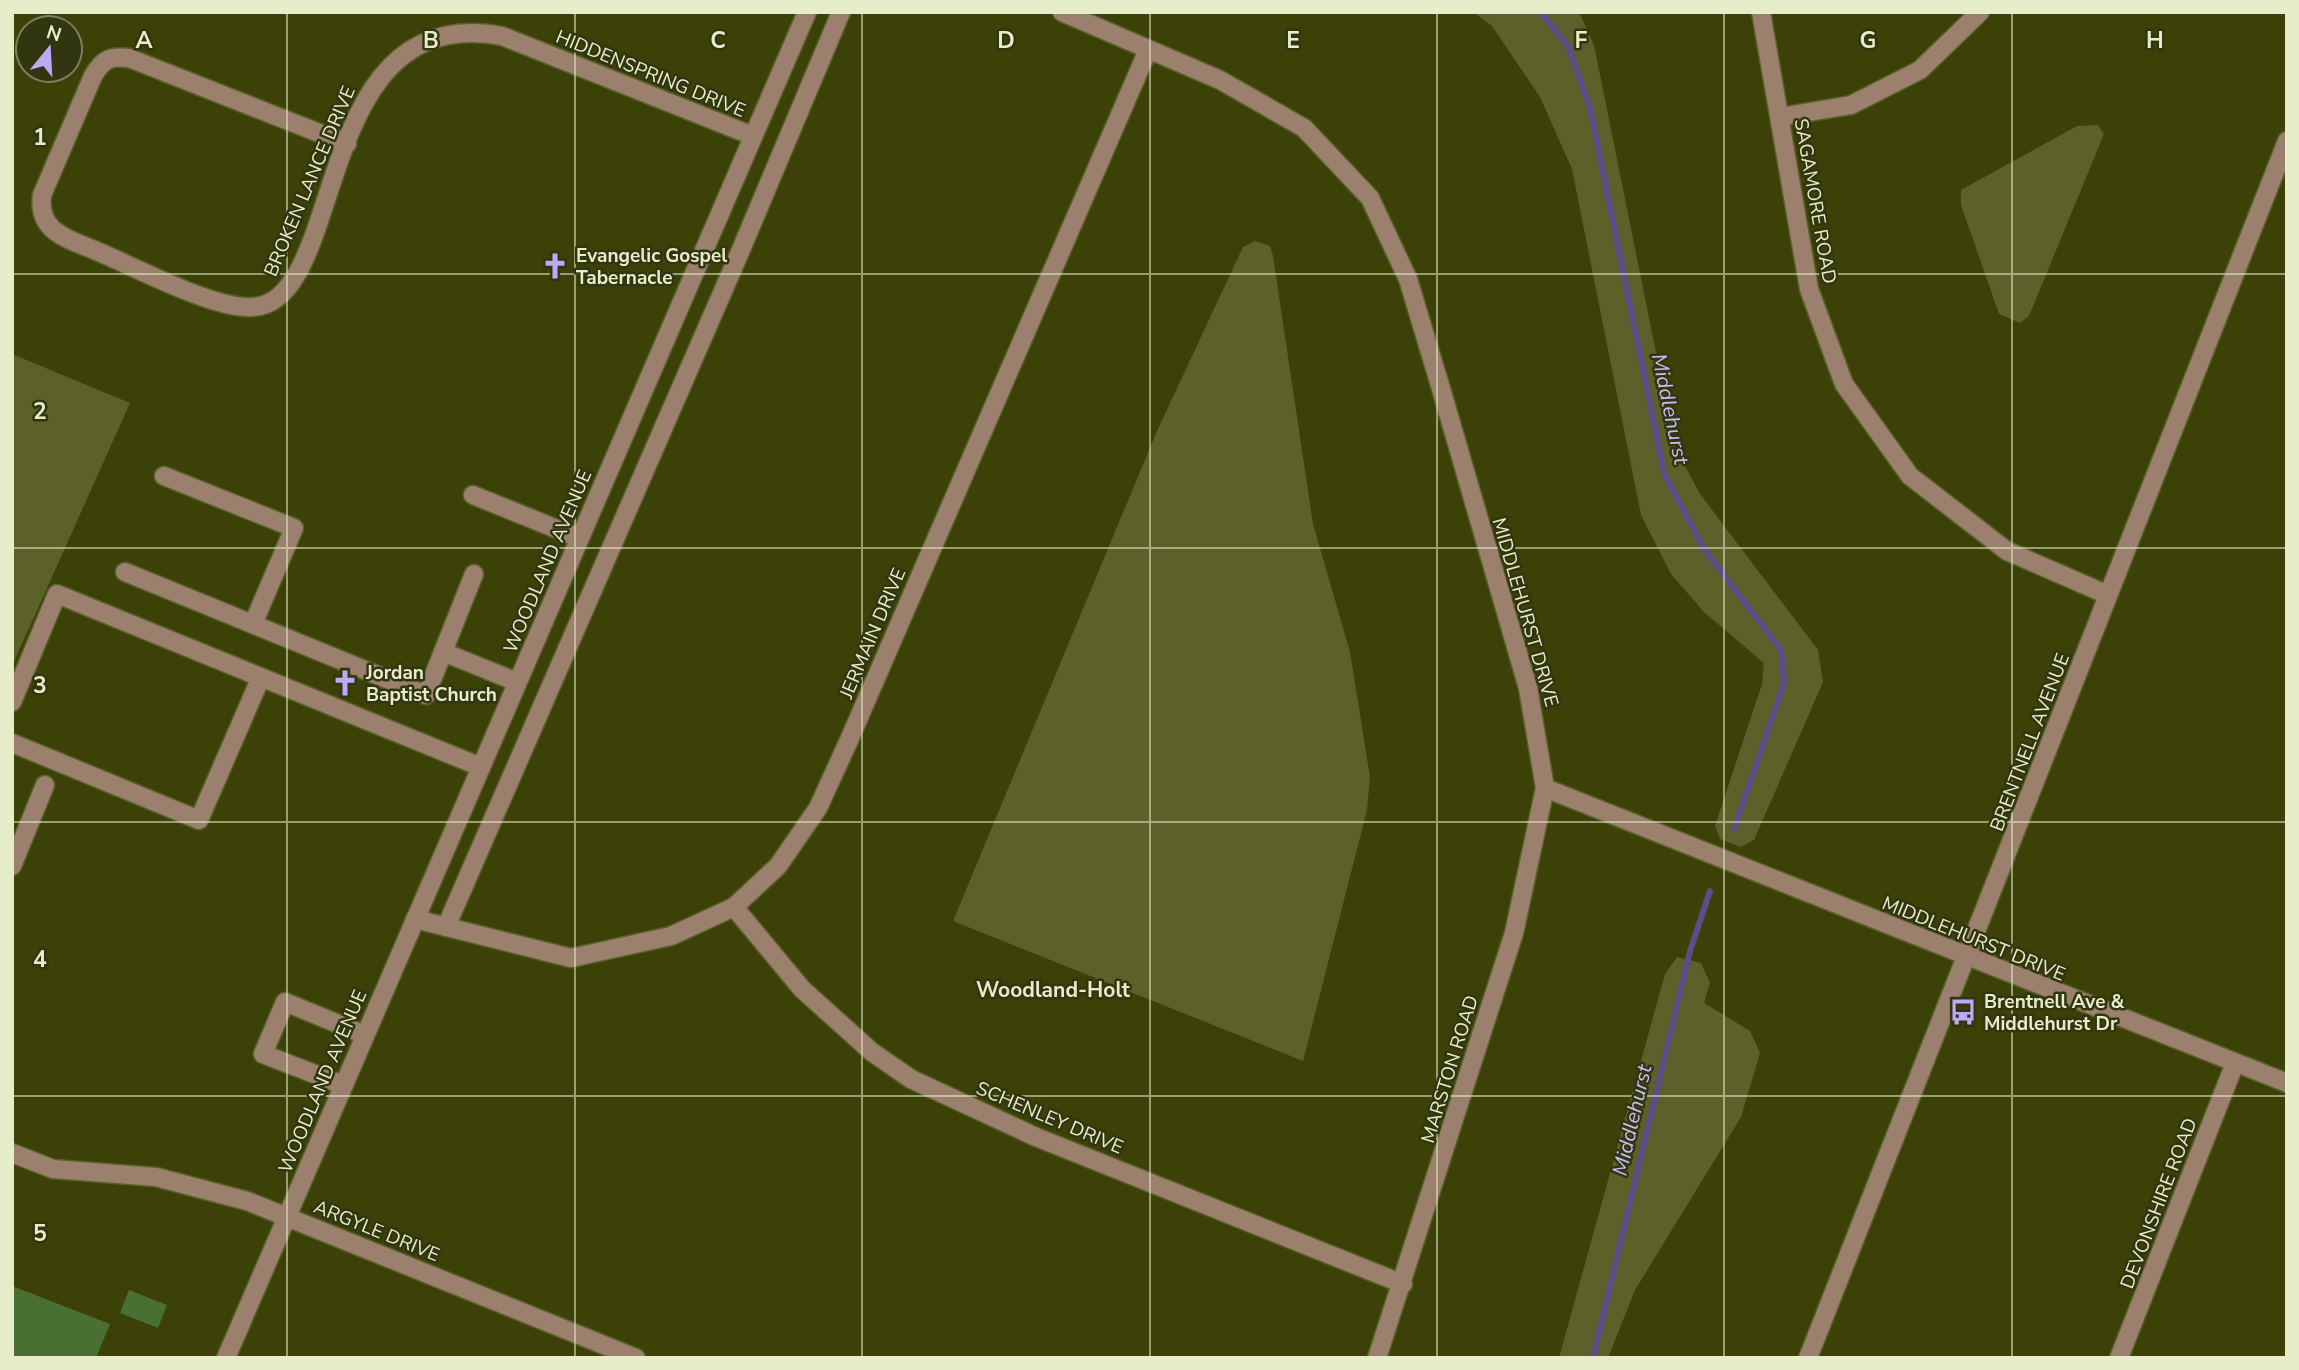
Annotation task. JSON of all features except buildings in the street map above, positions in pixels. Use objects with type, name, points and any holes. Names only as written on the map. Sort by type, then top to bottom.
[{"type":"street","name":"WOODLAND AVENUE","points":[[226,1358],[807,12]]},
{"type":"street","points":[[446,927],[735,265],[841,12]]},
{"type":"street","name":"MIDDLEHURST DRIVE","points":[[1062,12],[1220,80],[1304,128],[1370,198],[1408,279],[1438,380],[1528,688],[1545,789],[2287,1083]]},
{"type":"street","name":"SAGAMORE ROAD","points":[[1761,12],[1809,289],[1844,384],[1910,476],[2007,551],[2108,596]]},
{"type":"street","points":[[1780,117],[1851,105],[1920,70],[1980,12]]},
{"type":"street","name":"HIDDENSPRING DRIVE","points":[[453,32],[476,30],[502,36],[753,136]]},
{"type":"street","name":"BROKEN LANCE DRIVE","points":[[347,144],[129,58],[112,57],[102,62],[42,195],[41,208],[45,223],[66,237],[212,299],[253,307],[272,303],[285,292],[301,264],[347,144],[358,113],[381,73],[412,46],[453,32]]},
{"type":"street","name":"JERMAIN DRIVE","points":[[415,919],[571,958],[671,936],[734,907],[778,866],[818,808],[1148,50]]},
{"type":"street","name":"BRENTNELL AVENUE","points":[[1808,1358],[2287,141]]},
{"type":"street","points":[[164,475],[294,528],[253,624]]},
{"type":"street","points":[[473,495],[579,538]]},
{"type":"street","points":[[125,572],[426,695],[474,574]]},
{"type":"street","points":[[12,702],[57,594],[481,767]]},
{"type":"street","points":[[443,652],[517,682]]},
{"type":"street","points":[[12,743],[199,820],[261,677]]},
{"type":"street","points":[[12,866],[45,785]]},
{"type":"street","name":"MARSTON ROAD","points":[[1377,1358],[1514,933],[1545,789]]},
{"type":"street","name":"SCHENLEY DRIVE","points":[[734,907],[802,989],[872,1052],[911,1079],[1036,1137],[1403,1284]]},
{"type":"street","points":[[343,1086],[263,1054],[285,1002],[365,1035]]},
{"type":"street","name":"DEVONSHIRE ROAD","points":[[2119,1358],[2235,1063]]},
{"type":"street","name":"ARGYLE DRIVE","points":[[12,1153],[53,1169],[156,1177],[247,1201],[636,1358]]},
{"type":"green space","points":[[1473,12],[1579,12],[1594,45],[1675,447],[1700,494],[1818,650],[1823,682],[1754,840],[1741,847],[1720,839],[1715,826],[1762,684],[1764,663],[1704,612],[1671,574],[1641,515],[1572,169],[1540,97],[1492,26]]},
{"type":"green space","points":[[2098,125],[2104,134],[2029,316],[2020,323],[1999,314],[1961,205],[1961,190],[2077,126]]},
{"type":"green space","points":[[1255,241],[1270,246],[1273,256],[1313,524],[1350,652],[1370,777],[1367,810],[1303,1061],[953,921],[1157,431],[1243,247]]},
{"type":"green space","points":[[12,354],[130,403],[12,666]]},
{"type":"green space","points":[[1677,957],[1701,963],[1710,983],[1704,1003],[1750,1031],[1760,1053],[1741,1117],[1635,1290],[1608,1358],[1559,1358],[1665,974]]},
{"type":"waterway","name":"Middlehurst","points":[[1540,12],[1568,46],[1590,108],[1664,473],[1704,549],[1781,650],[1784,683],[1734,830]]},
{"type":"waterway","name":"Middlehurst","points":[[1593,1358],[1690,951],[1710,891]]},
{"type":"place","name":"Evangelic Gospel Tabernacle","points":[[555,266]]},
{"type":"place","name":"Jordan Baptist Church","points":[[345,683]]},
{"type":"place","name":"Brentnell Ave & Middlehurst Dr","points":[[1963,1012]]},
{"type":"district","name":"Woodland-Holt","points":[[1053,990]]}]
